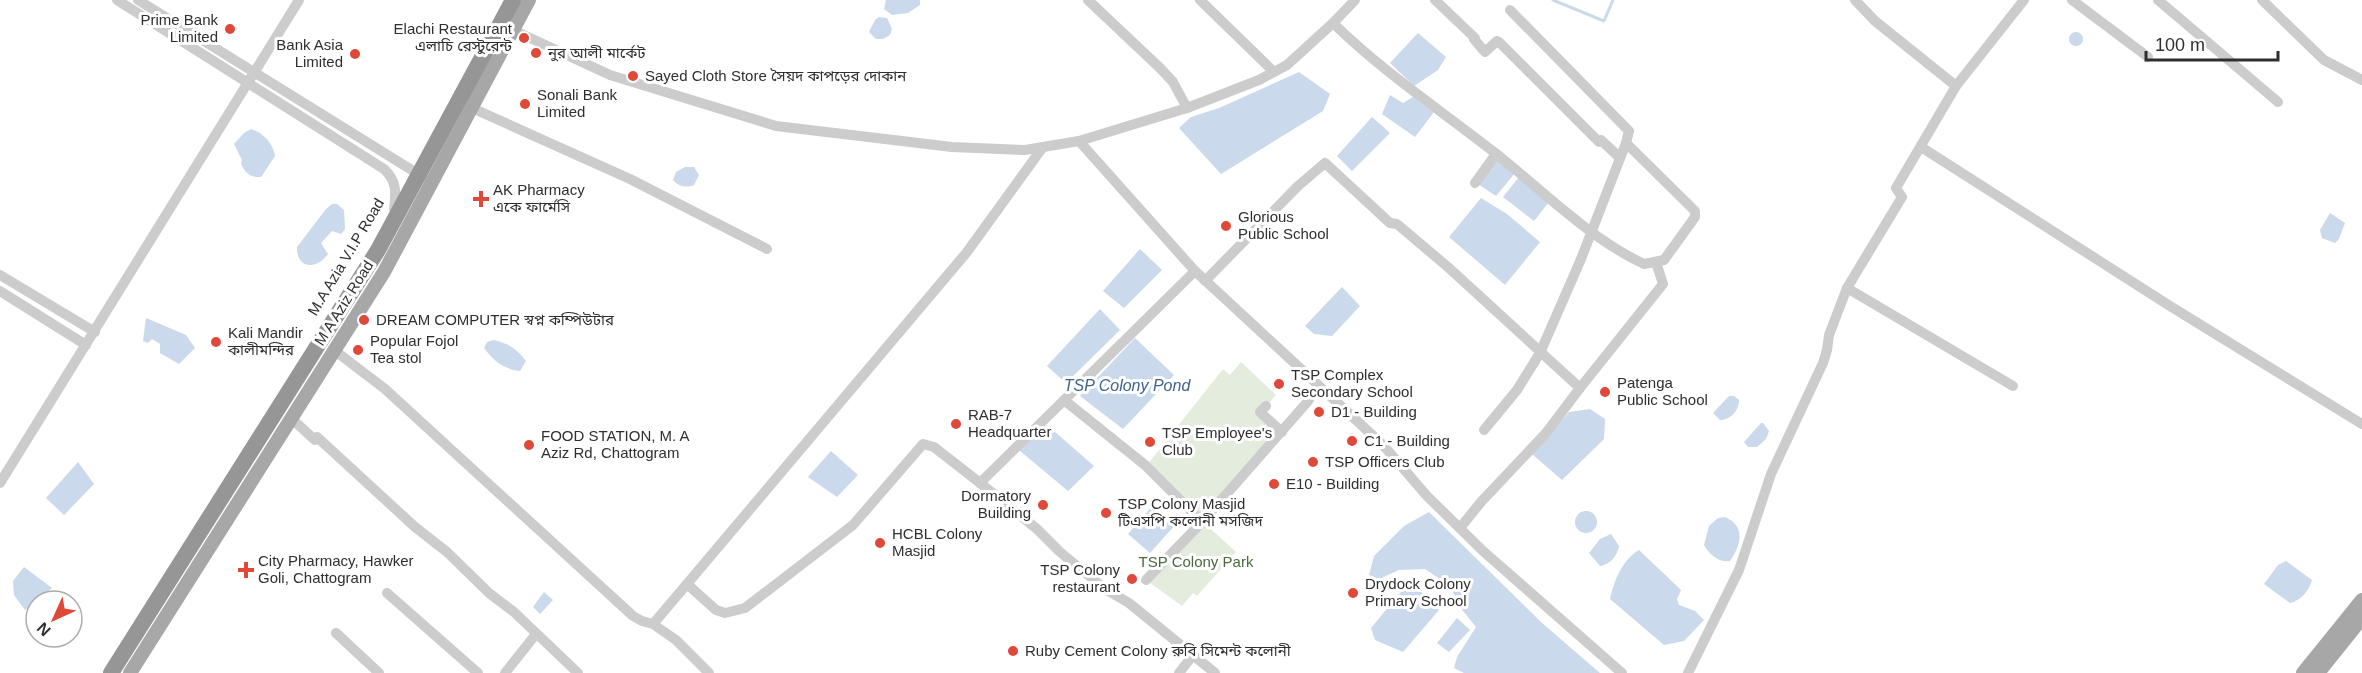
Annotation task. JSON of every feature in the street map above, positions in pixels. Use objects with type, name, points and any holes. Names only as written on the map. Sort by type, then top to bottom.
[{"type":"highway","points":[[111,673],[378,250],[513,0]]},
{"type":"highway","points":[[123,673],[387,256],[524,0]]},
{"type":"main road","name":"M.A Azia V.I.P Road","points":[[104,673],[338,305],[394,209],[504,0]]},
{"type":"main road","name":"M A Aziz Road","points":[[130,673],[384,272],[529,0]]},
{"type":"main road","points":[[2303,673],[2362,600]]},
{"type":"main road","points":[[2318,673],[2362,618]]},
{"type":"street","points":[[117,0],[432,182]]},
{"type":"street","points":[[138,0],[384,169],[393,178],[396,190],[394,209]]},
{"type":"street","points":[[0,483],[299,0]]},
{"type":"street","points":[[1088,0],[1161,68],[1173,82],[1187,108]]},
{"type":"street","points":[[1200,0],[1274,72]]},
{"type":"street","points":[[513,30],[610,75],[776,126],[952,147],[1025,150],[1079,141],[1187,108],[1260,80],[1287,65],[1355,0]]},
{"type":"street","points":[[1435,0],[1475,38],[1485,52],[1497,41],[1500,42],[1599,142],[1601,140],[1620,158]]},
{"type":"street","points":[[1855,0],[1875,21],[1956,86]]},
{"type":"street","points":[[1688,673],[1738,570],[1771,474],[1823,363],[1829,335],[1847,288],[1902,197],[1896,188],[1956,86],[2024,0]]},
{"type":"street","points":[[2072,0],[2148,57]]},
{"type":"street","points":[[2158,0],[2278,102]]},
{"type":"street","points":[[2262,0],[2324,60],[2362,81]]},
{"type":"street","points":[[1484,430],[1517,390],[1540,353],[1592,231],[1629,131],[1510,10]]},
{"type":"street","points":[[1333,23],[1365,55],[1496,154],[1571,217],[1634,260],[1644,264],[1664,260],[1695,217],[1695,211],[1626,143]]},
{"type":"street","points":[[472,108],[630,179],[767,249]]},
{"type":"street","points":[[1079,141],[1195,271],[1383,445],[1427,496],[1460,528],[1622,673]]},
{"type":"street","points":[[653,624],[967,252],[1043,147]]},
{"type":"street","points":[[1921,147],[2170,306],[2362,424]]},
{"type":"street","points":[[1474,183],[1496,154]]},
{"type":"street","points":[[1206,281],[1298,186],[1325,163],[1390,223],[1397,224],[1449,268],[1580,388]]},
{"type":"street","points":[[1460,528],[1481,502],[1546,433],[1662,284],[1656,262]]},
{"type":"street","points":[[980,483],[1195,271]]},
{"type":"street","points":[[0,275],[95,332]]},
{"type":"street","points":[[1847,288],[2013,386]]},
{"type":"street","points":[[0,291],[86,345]]},
{"type":"street","points":[[334,351],[385,389],[633,616],[653,624],[676,640],[709,673]]},
{"type":"street","points":[[1064,399],[1145,465],[1202,522]]},
{"type":"street","points":[[1146,580],[1202,522],[1309,400]]},
{"type":"street","points":[[1266,406],[1260,412],[1282,432]]},
{"type":"street","points":[[292,419],[315,440],[317,437],[374,491],[447,552],[578,673]]},
{"type":"street","points":[[687,584],[716,610],[725,613],[745,608],[853,525],[923,444],[934,447],[980,483],[1105,589],[1128,603],[1215,673]]},
{"type":"street","points":[[387,593],[478,673]]},
{"type":"street","points":[[336,633],[379,673]]},
{"type":"street","points":[[505,673],[536,634]]},
{"type":"street","points":[[1179,673],[1193,655]]},
{"type":"green space","name":"TSP Colony Park","points":[[1241,362],[1276,395],[1261,412],[1282,431],[1202,521],[1236,552],[1197,596],[1193,593],[1182,606],[1146,580],[1202,522],[1147,465],[1223,369],[1230,375]]},
{"type":"water","points":[[886,0],[920,0],[920,5],[908,13],[892,15],[884,9]]},
{"type":"water","points":[[879,17],[887,18],[892,29],[890,35],[883,39],[876,39],[869,32]]},
{"type":"water","points":[[2073,32],[2079,32],[2083,39],[2079,46],[2073,46],[2069,42],[2069,36]]},
{"type":"water","points":[[1418,33],[1446,57],[1438,70],[1414,86],[1390,63]]},
{"type":"water","points":[[1299,72],[1330,94],[1323,111],[1221,174],[1179,128],[1191,117],[1219,108]]},
{"type":"water","points":[[1390,95],[1403,103],[1413,97],[1434,112],[1415,137],[1382,114]]},
{"type":"water","points":[[1372,117],[1390,133],[1352,171],[1337,156]]},
{"type":"water","points":[[251,129],[260,133],[267,140],[275,156],[261,177],[246,172],[234,144]]},
{"type":"water","points":[[1498,158],[1515,173],[1496,196],[1478,184]]},
{"type":"water","points":[[685,167],[694,167],[699,175],[694,185],[683,186],[673,180],[676,172]]},
{"type":"water","points":[[1519,177],[1549,202],[1534,221],[1503,197]]},
{"type":"water","points":[[1481,198],[1507,214],[1540,242],[1505,285],[1449,237]]},
{"type":"water","points":[[332,204],[337,204],[344,210],[345,229],[341,234],[332,231],[321,243],[328,254],[323,259],[313,265],[303,263],[297,247]]},
{"type":"water","points":[[2330,213],[2345,223],[2335,243],[2322,238],[2320,230]]},
{"type":"water","points":[[1140,249],[1162,270],[1124,308],[1103,291]]},
{"type":"water","points":[[1342,287],[1360,306],[1332,336],[1314,334],[1305,326]]},
{"type":"water","points":[[1100,309],[1120,330],[1066,383],[1047,366]]},
{"type":"water","points":[[146,318],[186,335],[195,348],[179,364],[160,353],[160,344],[152,339],[148,343],[143,341]]},
{"type":"water","name":"TSP Colony Pond","points":[[1135,338],[1174,375],[1123,429],[1080,396]]},
{"type":"water","points":[[494,340],[512,347],[526,361],[520,371],[504,366],[488,353],[484,348],[487,342]]},
{"type":"water","points":[[1729,396],[1734,396],[1739,400],[1736,411],[1730,417],[1720,420],[1713,413]]},
{"type":"water","points":[[1590,409],[1605,419],[1604,439],[1562,480],[1532,454],[1569,412]]},
{"type":"water","points":[[1761,423],[1769,431],[1766,439],[1757,447],[1748,447],[1744,442]]},
{"type":"water","points":[[1047,425],[1094,466],[1068,491],[1019,450]]},
{"type":"water","points":[[831,451],[858,475],[837,497],[808,477]]},
{"type":"water","points":[[78,462],[94,484],[64,515],[46,498]]},
{"type":"water","points":[[1154,504],[1175,525],[1150,553],[1128,534]]},
{"type":"water","points":[[1586,511],[1594,514],[1597,522],[1594,530],[1586,533],[1578,530],[1575,522],[1578,514]]},
{"type":"water","points":[[1429,512],[1542,623],[1600,673],[1464,673],[1454,668],[1457,657],[1476,627],[1463,611],[1449,585],[1425,569],[1399,570],[1379,579],[1369,575],[1374,556],[1404,526]]},
{"type":"water","points":[[1725,517],[1736,525],[1740,536],[1737,549],[1730,561],[1722,561],[1715,557],[1704,545],[1709,526],[1718,518]]},
{"type":"water","points":[[1611,534],[1619,546],[1618,550],[1610,562],[1600,566],[1589,553],[1600,539]]},
{"type":"water","points":[[1639,550],[1681,590],[1677,599],[1679,605],[1695,611],[1704,620],[1684,641],[1664,645],[1610,599],[1620,571],[1628,559]]},
{"type":"water","points":[[2286,561],[2312,580],[2304,595],[2290,603],[2264,584],[2278,565]]},
{"type":"water","points":[[24,567],[52,588],[24,589],[24,609],[14,595],[13,581]]},
{"type":"water","points":[[1410,581],[1439,610],[1403,652],[1375,640],[1371,628]]},
{"type":"water","points":[[544,592],[553,600],[540,614],[533,607]]},
{"type":"water","points":[[1457,618],[1470,630],[1449,652],[1437,643]]},
{"type":"waterway","points":[[1553,0],[1604,21],[1613,0]]},
{"type":"place","name":"Prime Bank Limited","points":[[230,29]]},
{"type":"place","name":"Elachi Restaurant এলাচ‌ি র‌েস্টুর‌েন্ট","points":[[524,38]]},
{"type":"place","name":"নুর আলী মার্কেট","points":[[536,53]]},
{"type":"place","name":"Bank Asia Limited","points":[[355,54]]},
{"type":"place","name":"Sayed Cloth Store সৈয়দ কাপড়ের দোকান","points":[[633,76]]},
{"type":"place","name":"Sonali Bank Limited","points":[[525,104]]},
{"type":"place","name":"AK Pharmacy একে ফার্মেসি","points":[[481,199]]},
{"type":"place","name":"Glorious Public School","points":[[1226,226]]},
{"type":"place","name":"DREAM COMPUTER স্বপ্ন কম্পিউটার","points":[[364,320]]},
{"type":"place","name":"Kali Mandir কালীমন্দির","points":[[216,342]]},
{"type":"place","name":"Popular Fojol Tea stol","points":[[358,350]]},
{"type":"place","name":"TSP Complex Secondary School","points":[[1279,384]]},
{"type":"place","name":"Patenga Public School","points":[[1605,392]]},
{"type":"place","name":"D1 - Building","points":[[1319,412]]},
{"type":"place","name":"RAB-7 Headquarter","points":[[956,424]]},
{"type":"place","name":"C1 - Building","points":[[1352,441]]},
{"type":"place","name":"TSP Employee's Club","points":[[1150,442]]},
{"type":"place","name":"FOOD STATION, M. A Aziz Rd, Chattogram","points":[[529,445]]},
{"type":"place","name":"TSP Officers Club","points":[[1313,462]]},
{"type":"place","name":"E10 - Building","points":[[1274,484]]},
{"type":"place","name":"Dormatory Building","points":[[1043,505]]},
{"type":"place","name":"TSP Colony Masjid টিএসপি কলোনী মসজিদ","points":[[1106,513]]},
{"type":"place","name":"HCBL Colony Masjid","points":[[880,543]]},
{"type":"place","name":"City Pharmacy, Hawker Goli, Chattogram","points":[[246,570]]},
{"type":"place","name":"TSP Colony restaurant","points":[[1132,579]]},
{"type":"place","name":"Drydock Colony Primary School","points":[[1353,593]]},
{"type":"place","name":"Ruby Cement Colony রুবি সিমেন্ট কলোনী","points":[[1013,651]]}]
